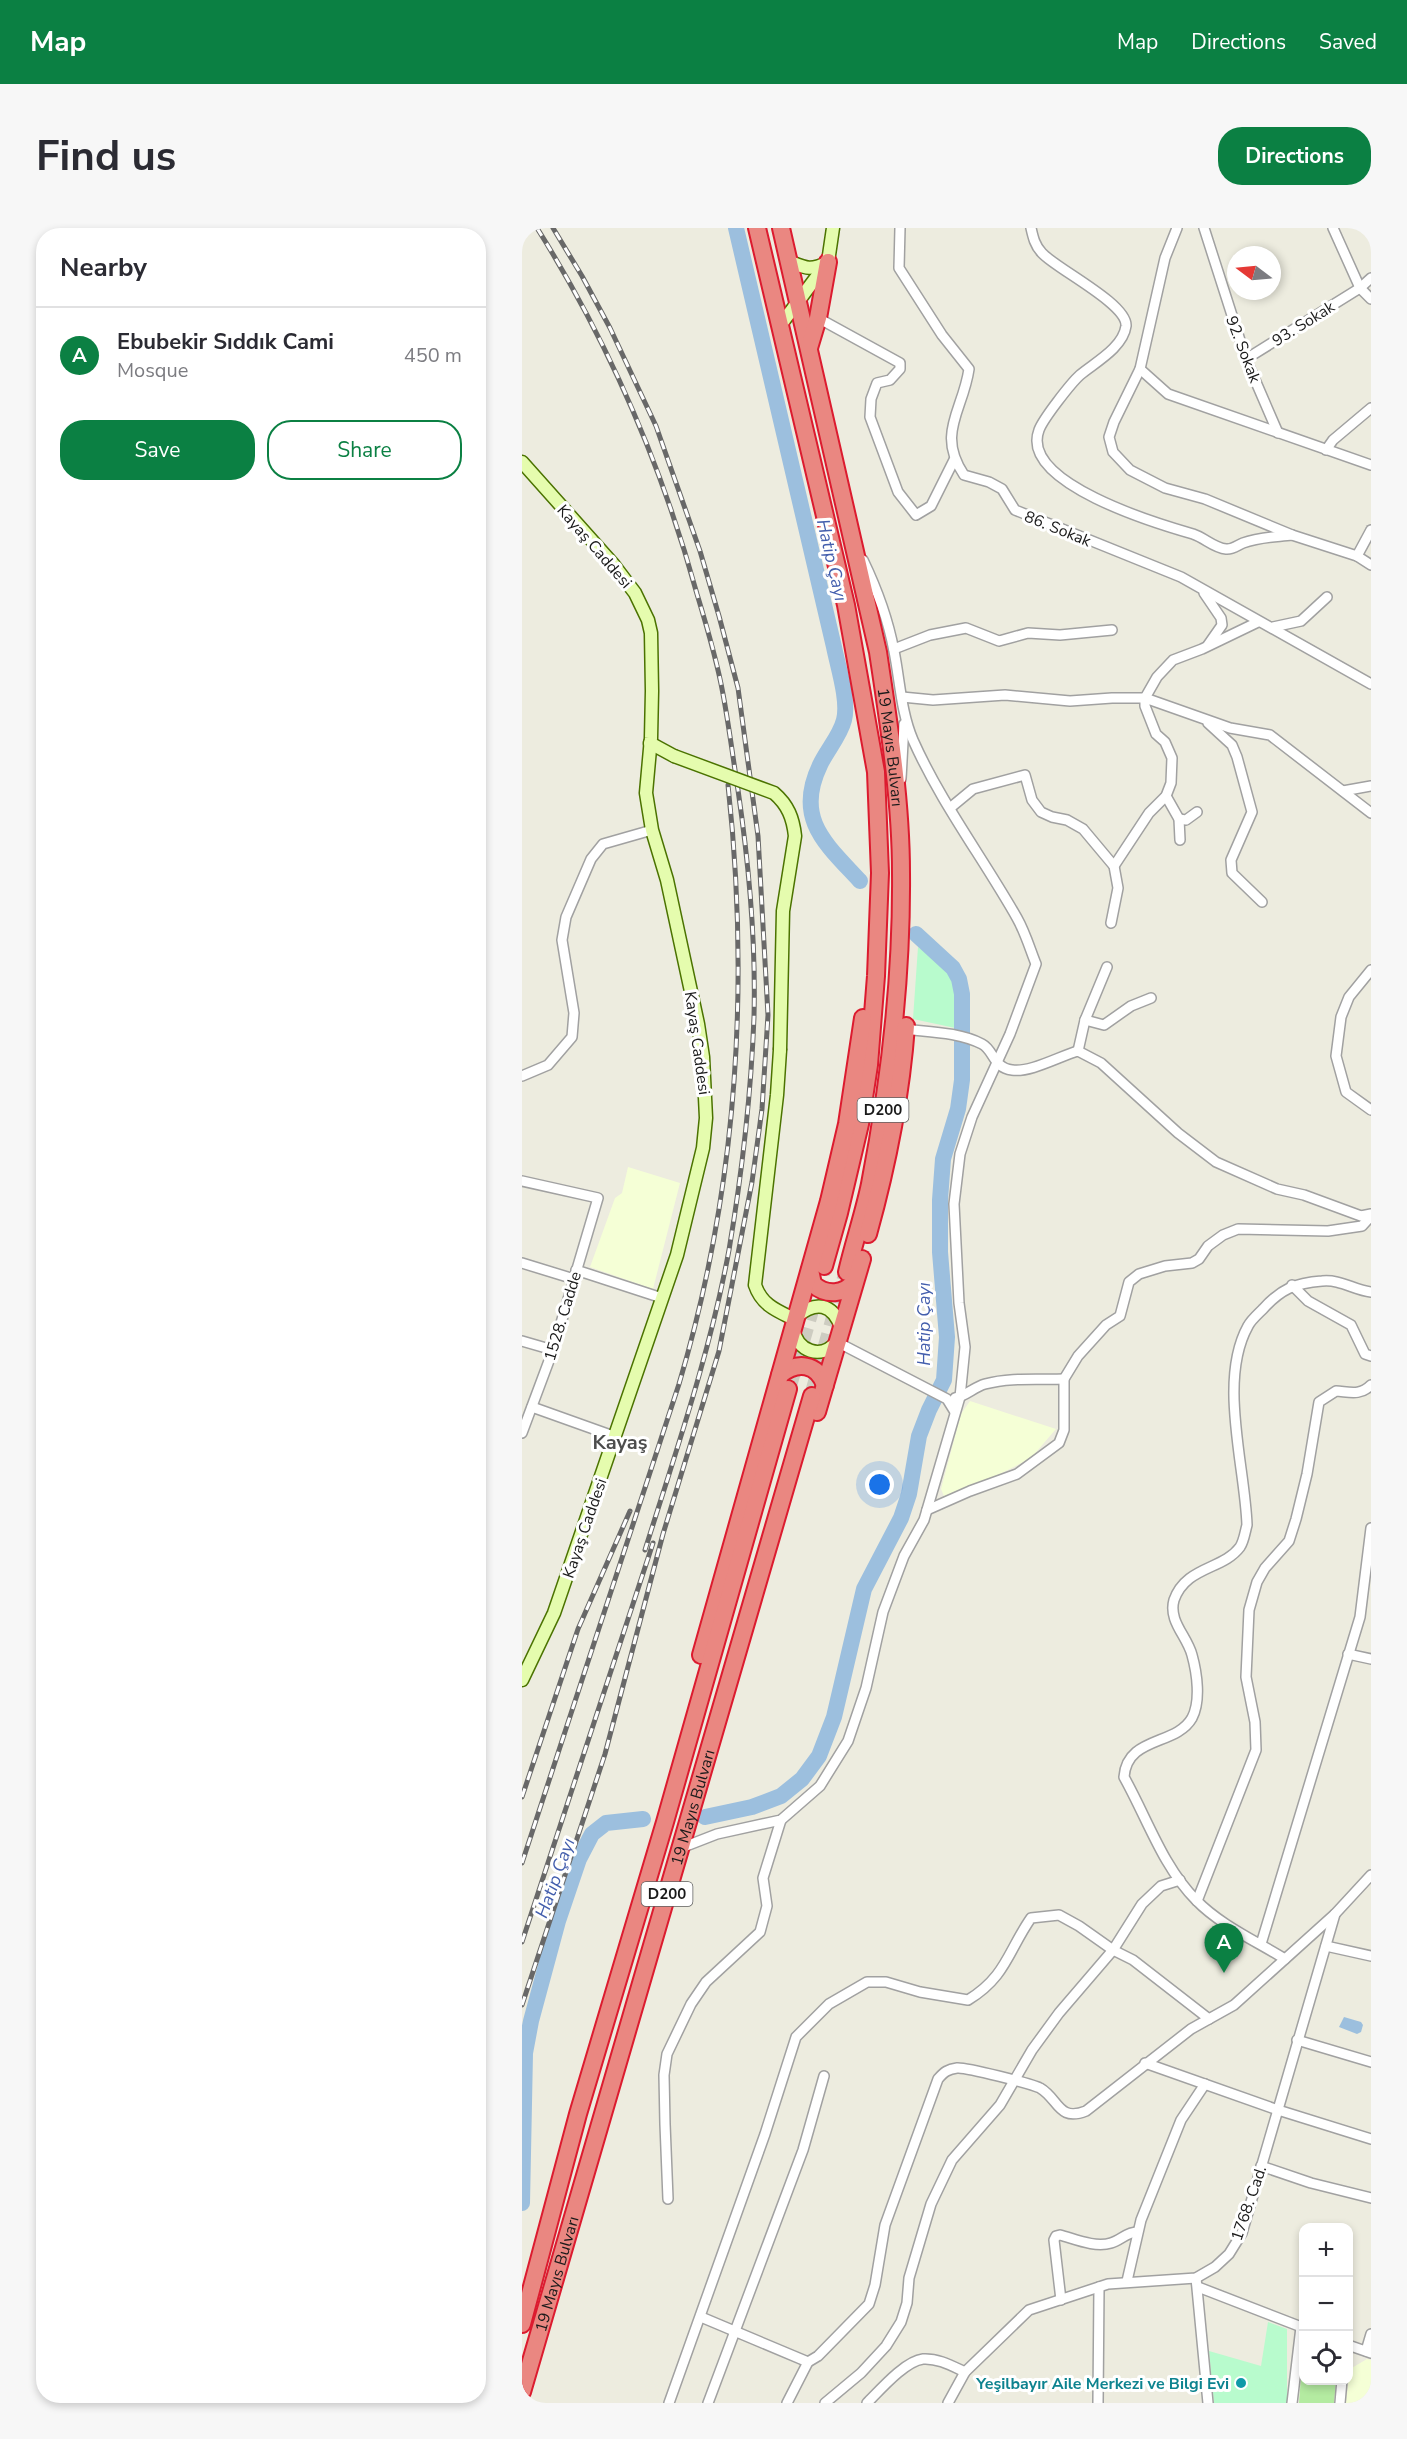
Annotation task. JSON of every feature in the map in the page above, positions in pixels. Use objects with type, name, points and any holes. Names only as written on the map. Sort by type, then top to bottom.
[{"type":"highway","name":"19 Mayıs Bulvarı","points":[[523,2320],[578,2114],[668,1814],[784,1382],[795,1321],[817,1268],[829,1201],[847,1124],[879,904],[880,856],[876,772],[863,693],[846,605],[757,228]]},
{"type":"highway","name":"19 Mayıs Bulvarı","points":[[522,2392],[704,1767],[818,1391],[839,1334],[851,1276],[881,1188],[896,1103],[904,945],[898,814],[886,710],[878,652],[781,228]]},
{"type":"highway","points":[[808,351],[818,318],[828,262]]},
{"type":"highway","points":[[900,851],[906,869],[908,914],[904,945]]},
{"type":"highway","points":[[817,1268],[813,1284],[826,1292],[844,1291],[851,1276]]},
{"type":"highway","points":[[784,1382],[788,1368],[811,1367],[822,1377],[818,1391]]},
{"type":"highway","points":[[527,2403],[540,2331]]},
{"type":"street","points":[[779,327],[828,262],[833,228]]},
{"type":"street","points":[[818,318],[900,363],[901,366],[890,380],[877,383],[871,399],[870,417],[898,492],[916,515],[931,506],[954,460],[951,434],[969,369],[942,335],[901,272],[900,228]]},
{"type":"street","points":[[1031,228],[1034,240],[1042,254],[1102,295],[1125,320],[1126,326],[1122,336],[1105,357],[1078,376],[1045,419],[1039,430],[1037,442],[1045,461],[1059,476],[1086,495],[1154,523],[1196,535],[1228,550],[1258,538],[1292,535]]},
{"type":"street","points":[[1177,228],[1165,258],[1140,369],[1109,437],[1113,452],[1130,470],[1165,488],[1205,500],[1292,535],[1357,556],[1371,565]]},
{"type":"street","name":"92. Sokak","points":[[1207,228],[1246,359],[1278,433]]},
{"type":"street","points":[[1333,228],[1360,288],[1371,299]]},
{"type":"street","points":[[788,261],[813,269],[828,262]]},
{"type":"street","name":"93. Sokak","points":[[1246,359],[1360,288],[1371,278]]},
{"type":"street","points":[[1140,369],[1168,394],[1371,465]]},
{"type":"street","points":[[1326,450],[1333,440],[1371,408]]},
{"type":"street","name":"86. Sokak","points":[[954,460],[964,475],[989,482],[1002,489],[1015,510],[1181,577],[1202,591],[1258,622],[1273,627],[1371,684]]},
{"type":"street","name":"Kayaş Caddesi","points":[[522,462],[613,564],[635,593],[645,611],[651,633],[650,743],[646,793],[652,830],[667,880],[698,1024],[705,1093],[703,1148],[686,1221],[662,1298],[554,1613],[522,1680]]},
{"type":"street","points":[[1357,556],[1371,530]]},
{"type":"street","points":[[850,535],[875,584],[894,649],[904,713],[903,761],[898,814]]},
{"type":"street","points":[[1202,591],[1221,618],[1222,625],[1207,647]]},
{"type":"street","points":[[1273,627],[1301,621],[1327,597]]},
{"type":"street","points":[[1114,866],[1149,813],[1166,796],[1171,783],[1172,758],[1165,742],[1156,734],[1145,706],[1145,699],[1157,677],[1173,660],[1207,647],[1258,622]]},
{"type":"street","points":[[894,649],[930,635],[966,628],[999,641],[1028,633],[1060,636],[1112,630]]},
{"type":"street","points":[[902,697],[933,700],[1005,695],[1070,701],[1112,698],[1145,699],[1230,728],[1270,735],[1371,813]]},
{"type":"street","points":[[681,1848],[717,1834],[780,1820],[820,1786],[848,1741],[866,1688],[883,1612],[904,1556],[924,1520],[960,1397],[965,1347],[959,1303],[954,1204],[960,1154],[972,1117],[997,1064],[1036,964],[1018,919],[925,763],[913,740],[904,713]]},
{"type":"street","points":[[1202,718],[1232,745],[1237,757],[1252,812],[1231,860],[1232,873],[1262,902]]},
{"type":"street","points":[[650,743],[674,756],[774,793],[783,801],[794,823],[795,842],[783,918],[777,1095],[755,1286],[763,1301],[795,1321]]},
{"type":"street","points":[[903,761],[925,763]]},
{"type":"street","points":[[950,808],[973,789],[1025,775],[1032,801],[1041,812],[1083,828],[1114,866],[1118,888],[1111,923]]},
{"type":"street","points":[[1343,791],[1371,786]]},
{"type":"street","points":[[1166,796],[1179,819],[1180,840]]},
{"type":"street","points":[[1179,819],[1186,820],[1197,812]]},
{"type":"street","points":[[522,1076],[548,1065],[572,1037],[574,1013],[562,940],[566,917],[591,859],[603,844],[652,830]]},
{"type":"street","points":[[1078,1051],[1085,1020],[1107,967]]},
{"type":"street","points":[[1371,970],[1349,997],[1341,1017],[1336,1056],[1346,1092],[1371,1110]]},
{"type":"street","points":[[1085,1020],[1104,1025],[1131,1006],[1151,998]]},
{"type":"street","points":[[900,1029],[958,1036],[984,1044],[997,1064],[1011,1070],[1029,1069],[1078,1051],[1101,1063],[1178,1133],[1216,1162],[1277,1189],[1304,1195],[1361,1216],[1371,1215]]},
{"type":"street","name":"1528. Cadde","points":[[522,1181],[598,1198],[553,1350],[522,1433]]},
{"type":"street","points":[[927,1510],[1017,1474],[1059,1443],[1064,1430],[1064,1379],[1078,1356],[1106,1325],[1120,1316],[1129,1282],[1139,1274],[1164,1266],[1192,1263],[1199,1259],[1208,1246],[1238,1229],[1328,1231],[1362,1226],[1371,1215]]},
{"type":"street","points":[[522,1263],[575,1274],[662,1298]]},
{"type":"street","points":[[1285,1959],[1197,1901],[1179,1880],[1124,1777],[1125,1765],[1140,1749],[1176,1733],[1190,1720],[1197,1707],[1192,1654],[1174,1620],[1174,1602],[1180,1588],[1193,1576],[1208,1566],[1228,1559],[1241,1545],[1247,1525],[1234,1394],[1234,1368],[1248,1325],[1271,1299],[1292,1285],[1325,1280],[1371,1292]]},
{"type":"street","points":[[1292,1285],[1308,1301],[1351,1324],[1365,1354],[1371,1356]]},
{"type":"street","points":[[795,1321],[806,1309],[821,1306],[834,1313],[839,1334],[947,1399],[960,1397],[983,1384],[999,1381],[1025,1378],[1064,1379]]},
{"type":"street","points":[[795,1321],[798,1342],[810,1351],[825,1351],[839,1334]]},
{"type":"street","points":[[522,1341],[553,1350]]},
{"type":"street","points":[[1197,1901],[1256,1750],[1255,1722],[1246,1677],[1246,1657],[1249,1610],[1257,1582],[1265,1568],[1288,1541],[1296,1519],[1307,1474],[1319,1402],[1336,1391],[1356,1394],[1365,1392],[1371,1385]]},
{"type":"street","points":[[947,1399],[955,1412]]},
{"type":"street","points":[[532,1407],[616,1437]]},
{"type":"street","points":[[1261,1944],[1360,1617],[1371,1528]]},
{"type":"street","points":[[1348,1654],[1371,1659]]},
{"type":"street","points":[[668,2199],[664,2085],[667,2054],[691,2004],[706,1982],[760,1932],[767,1906],[763,1878],[780,1820]]},
{"type":"street","name":"1768. Cad.","points":[[948,2403],[965,2372],[1029,2310],[1099,2287],[1127,2281],[1197,2282],[1229,2254],[1242,2233],[1335,1914],[1371,1875]]},
{"type":"street","points":[[825,2403],[861,2373],[886,2346],[901,2322],[907,2303],[909,2278],[931,2204],[952,2160],[1000,2105],[1013,2081],[1056,2017],[1113,1950],[1142,1904],[1161,1886],[1179,1880]]},
{"type":"street","points":[[787,2403],[808,2362],[818,2356],[869,2304],[875,2285],[885,2225],[938,2079],[945,2071],[961,2067],[1040,2088],[1067,2114],[1076,2115],[1086,2112],[1145,2062],[1191,2029],[1234,2005],[1335,1914]]},
{"type":"street","points":[[669,2403],[765,2134],[796,2037],[829,2004],[867,1982],[886,1982],[921,1992],[969,2000],[983,1991],[1005,1967],[1016,1939],[1031,1918],[1059,1915],[1113,1950],[1133,1960],[1209,2019]]},
{"type":"street","points":[[1326,1946],[1371,1956]]},
{"type":"street","points":[[1298,2040],[1371,2062]]},
{"type":"street","points":[[1145,2062],[1278,2110],[1371,2139]]},
{"type":"street","points":[[708,2403],[803,2151],[824,2076]]},
{"type":"street","points":[[1127,2281],[1137,2232],[1181,2120],[1204,2084]]},
{"type":"street","points":[[1261,2166],[1311,2183],[1371,2198]]},
{"type":"street","points":[[1060,2300],[1054,2240],[1056,2236],[1060,2235],[1084,2242],[1110,2244],[1131,2232],[1137,2232]]},
{"type":"street","points":[[1208,2403],[1197,2282],[1299,2326]]},
{"type":"street","points":[[1098,2403],[1099,2287]]},
{"type":"street","points":[[701,2317],[808,2362]]},
{"type":"street","points":[[1292,2403],[1301,2331]]},
{"type":"street","points":[[1353,2347],[1369,2352],[1371,2334]]},
{"type":"street","points":[[867,2403],[910,2365],[923,2359],[939,2361],[965,2372]]},
{"type":"street","points":[[1340,2403],[1342,2385]]},
{"type":"shaded area","points":[[918,947],[942,966],[954,980],[959,999],[960,1029],[913,1019]]},
{"type":"shaded area","points":[[628,1167],[680,1183],[653,1289],[590,1267],[615,1198],[622,1193]]},
{"type":"shaded area","points":[[970,1401],[1056,1429],[1031,1458],[996,1476],[944,1496],[941,1489],[961,1414]]},
{"type":"shaded area","points":[[1268,2322],[1287,2329],[1287,2403],[1214,2403],[1209,2351],[1261,2366]]},
{"type":"shaded area","points":[[1367,2359],[1371,2360],[1371,2403],[1346,2403],[1348,2385],[1353,2385],[1353,2367]]},
{"type":"green space","points":[[1300,2385],[1336,2385],[1334,2403],[1299,2403]]},
{"type":"water","points":[[1344,2017],[1361,2022],[1363,2025],[1361,2032],[1357,2034],[1339,2027]]},
{"type":"waterway","name":"Hatip Çayı","points":[[736,228],[844,694],[845,712],[842,726],[820,765],[813,784],[810,801],[812,816],[826,842],[860,881]]},
{"type":"waterway","name":"Hatip Çayı","points":[[705,1817],[752,1807],[781,1796],[802,1779],[819,1756],[834,1717],[864,1589],[901,1518],[909,1494],[919,1436],[944,1380],[947,1337],[940,1252],[940,1200],[943,1159],[958,1109],[962,1080],[962,994],[959,979],[953,968],[916,934]]},
{"type":"waterway","name":"Hatip Çayı","points":[[522,2203],[525,2053],[531,2021],[558,1921],[579,1859],[592,1834],[606,1823],[643,1819]]},
{"type":"tunnel","points":[[788,1389],[824,1266]]},
{"type":"tunnel","points":[[812,1396],[845,1278]]},
{"type":"railway","points":[[537,228],[563,271],[610,360],[650,451],[683,545],[712,644],[723,694],[742,818],[751,903],[754,960],[753,1046],[745,1134],[729,1250],[702,1364],[645,1550]]},
{"type":"railway","points":[[522,2005],[605,1754],[663,1534],[719,1351],[752,1182],[762,1109],[768,1015],[758,836],[738,688],[719,616],[700,551],[656,426],[610,328],[553,228]]},
{"type":"railway","points":[[522,1863],[679,1384],[699,1311],[714,1237],[726,1162],[734,1087],[737,1012],[738,936],[735,861],[728,785]]},
{"type":"railway","points":[[522,1797],[578,1629],[630,1511]]},
{"type":"railway","points":[[522,1942],[653,1543]]},
{"type":"place","name":"Ebubekir Sıddık Cami","points":[[1224,1973]]},
{"type":"place","name":"Yeşilbayır Aile Merkezi ve Bilgi Evi","points":[[1241,2383]]},
{"type":"district","name":"Kayaş","points":[[620,1442]]}]
